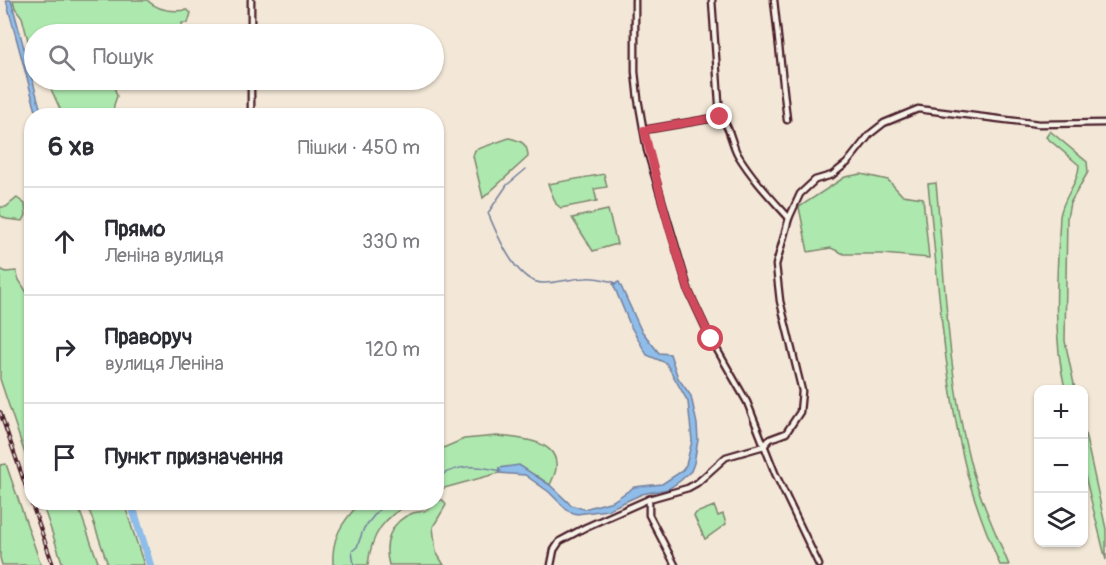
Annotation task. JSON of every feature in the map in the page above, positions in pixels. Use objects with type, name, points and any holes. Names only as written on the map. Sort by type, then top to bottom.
[{"type":"street","points":[[251,0],[251,24]]},
{"type":"street","points":[[635,0],[635,72],[638,99],[669,228],[689,292],[711,339],[747,402],[774,473],[819,565]]},
{"type":"street","points":[[712,0],[720,117],[725,121],[737,154],[757,182],[789,218]]},
{"type":"street","points":[[774,0],[787,120]]},
{"type":"street","points":[[251,90],[251,108]]},
{"type":"street","points":[[551,565],[554,550],[560,542],[586,527],[649,499],[688,488],[697,483],[726,457],[764,446],[770,439],[786,433],[800,412],[802,391],[780,301],[777,265],[789,218],[800,194],[815,180],[832,175],[848,163],[870,134],[884,123],[918,109],[1039,124],[1106,123]]},
{"type":"street","points":[[644,130],[720,117]]},
{"type":"street","points":[[649,499],[649,515],[675,565]]},
{"type":"green space","points":[[13,0],[147,0],[161,9],[187,10],[191,13],[188,23],[182,24],[24,25],[22,17],[15,8]]},
{"type":"green space","points":[[51,90],[115,90],[117,96],[114,108],[60,108]]},
{"type":"green space","points":[[1050,131],[1087,162],[1088,172],[1070,203],[1067,218],[1065,341],[1074,385],[1064,385],[1061,368],[1057,325],[1057,282],[1060,216],[1079,165],[1046,137]]},
{"type":"green space","points":[[509,138],[523,143],[528,157],[483,198],[473,156],[475,150]]},
{"type":"green space","points":[[604,174],[607,187],[594,189],[597,201],[561,208],[556,204],[548,184]]},
{"type":"green space","points":[[861,174],[888,180],[902,195],[923,198],[929,258],[844,254],[831,248],[808,252],[799,207],[845,177]]},
{"type":"green space","points":[[936,183],[948,324],[962,428],[978,488],[1009,565],[1000,565],[975,501],[957,427],[942,324],[928,184]]},
{"type":"green space","points":[[17,198],[24,203],[23,221],[6,219],[0,215],[0,207],[6,207]]},
{"type":"green space","points":[[608,210],[617,244],[593,251],[572,218]]},
{"type":"green space","points":[[0,269],[6,272],[16,271],[24,288],[24,451],[0,379]]},
{"type":"green space","points":[[497,436],[525,439],[544,446],[555,458],[555,474],[550,485],[537,476],[499,468],[499,473],[444,488],[444,448],[464,439]]},
{"type":"green space","points":[[1088,447],[1106,529],[1106,560],[1088,488]]},
{"type":"green space","points":[[6,464],[41,565],[2,565],[0,558],[0,465]]},
{"type":"green space","points":[[714,506],[718,516],[723,514],[726,524],[705,539],[694,516]]},
{"type":"green space","points":[[44,510],[79,510],[99,565],[63,565]]},
{"type":"green space","points":[[89,510],[126,510],[144,565],[108,565]]},
{"type":"green space","points":[[354,510],[399,510],[386,521],[376,535],[368,565],[333,565],[336,539]]},
{"type":"green space","points":[[443,510],[433,527],[436,552],[444,565],[389,565],[388,541],[394,527],[405,517],[422,511]]},
{"type":"water","points":[[6,0],[11,0],[24,48],[24,67]]},
{"type":"water","points":[[30,90],[35,90],[40,108],[35,108]]},
{"type":"water","points":[[619,282],[641,330],[659,353],[670,354],[678,378],[691,396],[698,440],[694,463],[691,471],[668,489],[642,494],[607,510],[577,514],[568,511],[549,492],[525,475],[499,473],[499,468],[519,465],[550,485],[571,505],[584,509],[613,501],[634,487],[662,484],[682,471],[686,465],[692,441],[688,402],[666,363],[647,355],[631,327],[613,284]]},
{"type":"waterway","points":[[526,169],[507,185],[488,213],[502,245],[516,267],[534,281],[544,283],[589,278],[614,282],[616,285]]},
{"type":"waterway","points":[[444,474],[468,467],[501,471]]},
{"type":"waterway","points":[[133,510],[150,565]]},
{"type":"waterway","points":[[354,565],[352,551],[357,547],[364,528],[379,510]]},
{"type":"railway","points":[[0,412],[24,481]]},
{"type":"railway","points":[[34,510],[53,565]]},
{"type":"route","points":[[711,339],[689,292],[647,150],[644,130],[720,117]]}]
